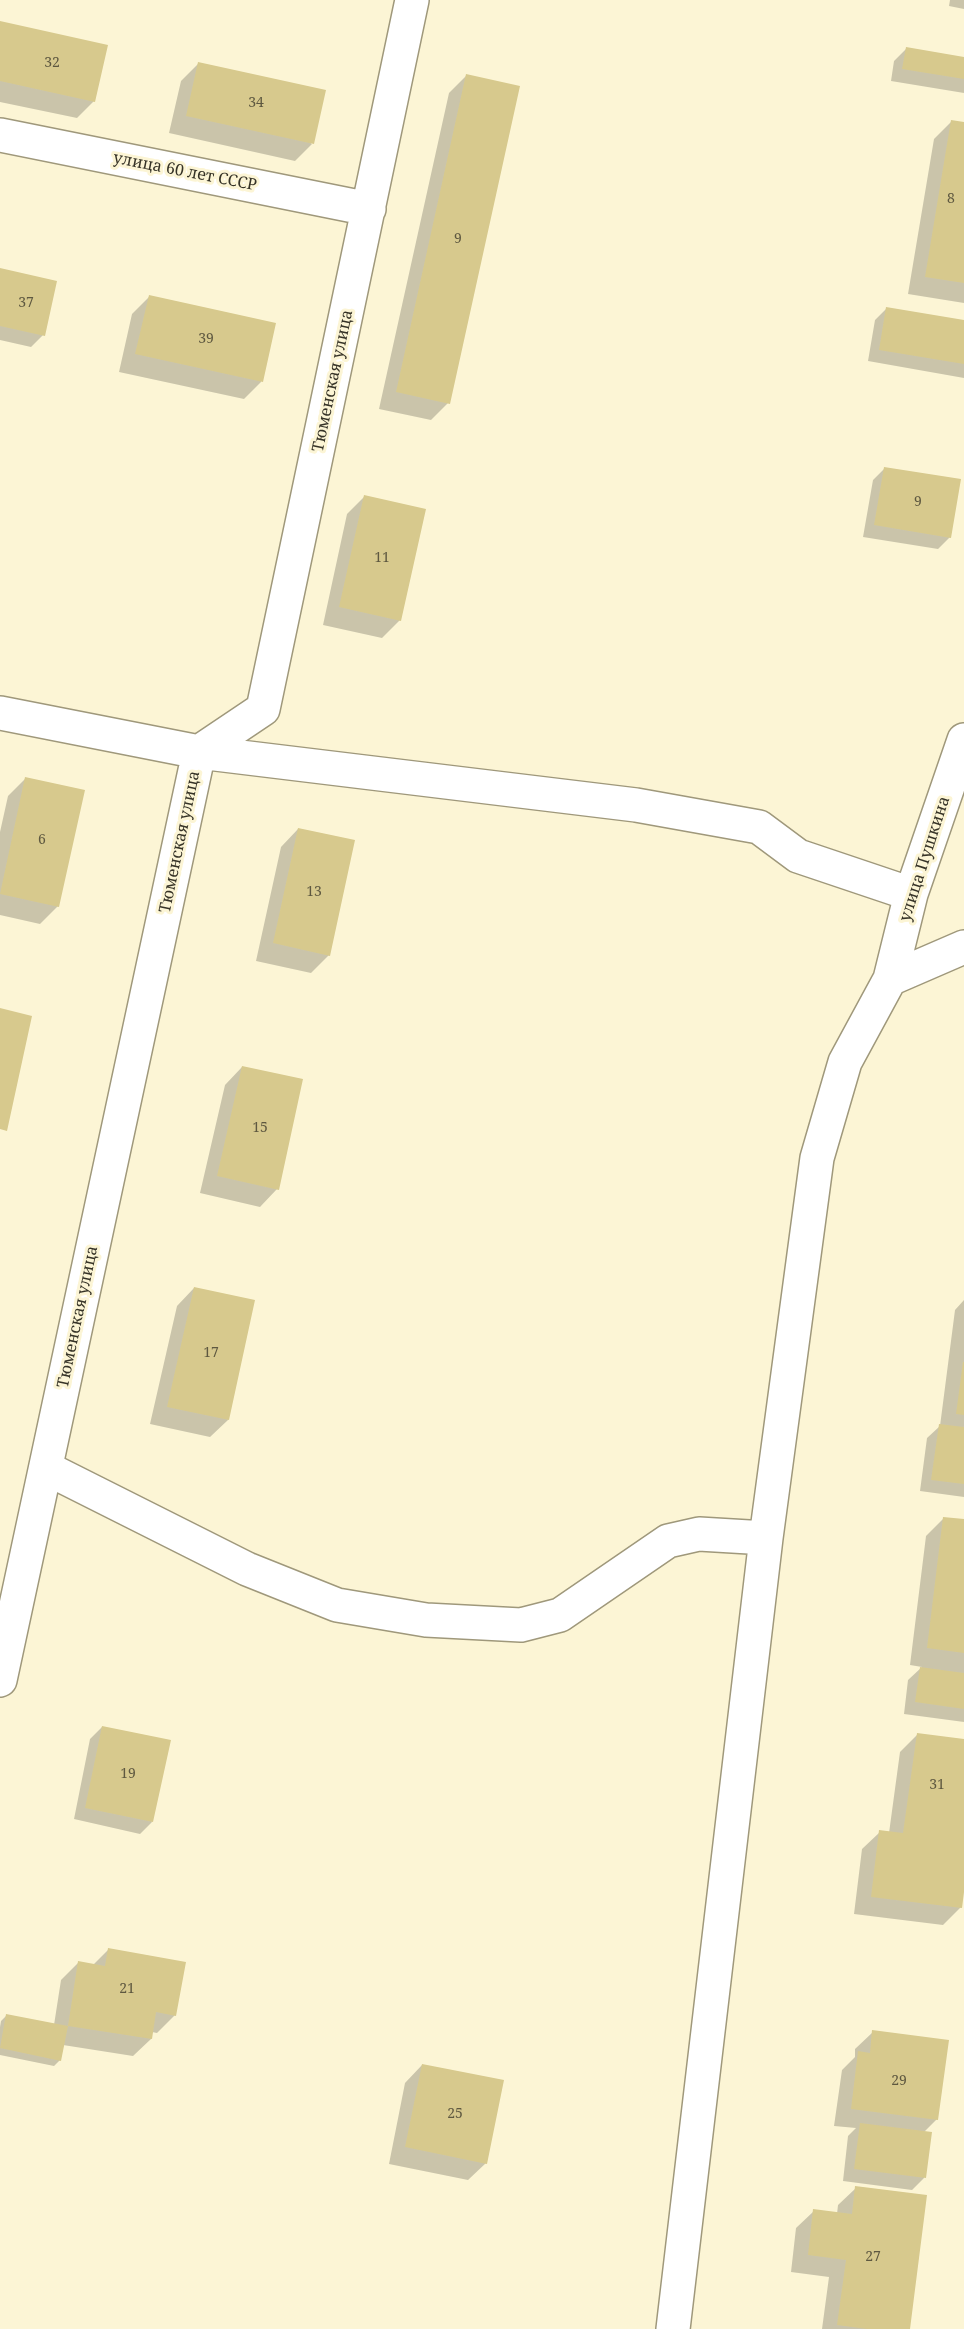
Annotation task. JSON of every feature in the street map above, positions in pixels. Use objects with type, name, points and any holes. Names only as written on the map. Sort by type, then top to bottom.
[{"type":"street","name":"Тюменская улица","points":[[0,1680],[199,752],[263,709],[412,0]]},
{"type":"street","name":"улица 60 лет СССР","points":[[0,135],[369,209]]},
{"type":"street","points":[[0,713],[199,752],[636,805],[759,827],[798,856],[911,894]]},
{"type":"street","name":"улица Пушкина","points":[[673,2329],[766,1538],[818,1158],[845,1062],[890,979],[911,894],[964,740]]},
{"type":"street","points":[[890,979],[964,947]]},
{"type":"street","points":[[46,1468],[247,1569],[337,1605],[426,1620],[522,1625],[560,1615],[668,1541],[699,1534],[766,1538]]},
{"type":"building","points":[[0,21],[108,45],[95,102],[0,81]]},
{"type":"building","points":[[906,47],[964,57],[964,79],[902,69]]},
{"type":"building","points":[[198,62],[326,90],[314,144],[186,116]]},
{"type":"building","points":[[466,74],[520,86],[450,404],[396,392]]},
{"type":"building","points":[[951,120],[964,122],[964,283],[925,277]]},
{"type":"building","points":[[0,268],[57,281],[45,336],[0,326]]},
{"type":"building","points":[[149,295],[276,323],[263,382],[135,354]]},
{"type":"building","points":[[886,307],[964,320],[964,364],[879,350]]},
{"type":"building","points":[[884,467],[961,479],[951,538],[874,525]]},
{"type":"building","points":[[364,495],[426,509],[401,621],[339,607]]},
{"type":"building","points":[[25,777],[85,790],[59,907],[0,894]]},
{"type":"building","points":[[298,828],[355,840],[330,956],[273,943]]},
{"type":"building","points":[[0,1008],[32,1016],[7,1131],[0,1129]]},
{"type":"building","points":[[242,1066],[303,1079],[279,1190],[217,1176]]},
{"type":"building","points":[[194,1287],[255,1300],[229,1420],[167,1407]]},
{"type":"building","points":[[964,1362],[964,1415],[956,1414]]},
{"type":"building","points":[[939,1424],[964,1427],[964,1484],[931,1480]]},
{"type":"building","points":[[943,1517],[964,1519],[964,1653],[927,1648]]},
{"type":"building","points":[[920,1667],[964,1673],[964,1709],[915,1702]]},
{"type":"building","points":[[102,1726],[171,1740],[153,1822],[85,1808]]},
{"type":"building","points":[[917,1733],[964,1739],[964,1892],[962,1908],[871,1897],[879,1830],[903,1833]]},
{"type":"building","points":[[108,1948],[186,1962],[176,2016],[156,2012],[152,2039],[68,2026],[78,1961],[105,1966]]},
{"type":"building","points":[[6,2014],[68,2026],[61,2061],[0,2048]]},
{"type":"building","points":[[872,2030],[949,2040],[938,2120],[851,2109],[858,2051],[870,2053]]},
{"type":"building","points":[[422,2064],[504,2080],[487,2164],[405,2147]]},
{"type":"building","points":[[860,2123],[932,2132],[926,2178],[854,2169]]},
{"type":"building","points":[[855,2186],[927,2195],[910,2329],[867,2329],[837,2325],[846,2260],[808,2255],[813,2209],[852,2214]]}]
